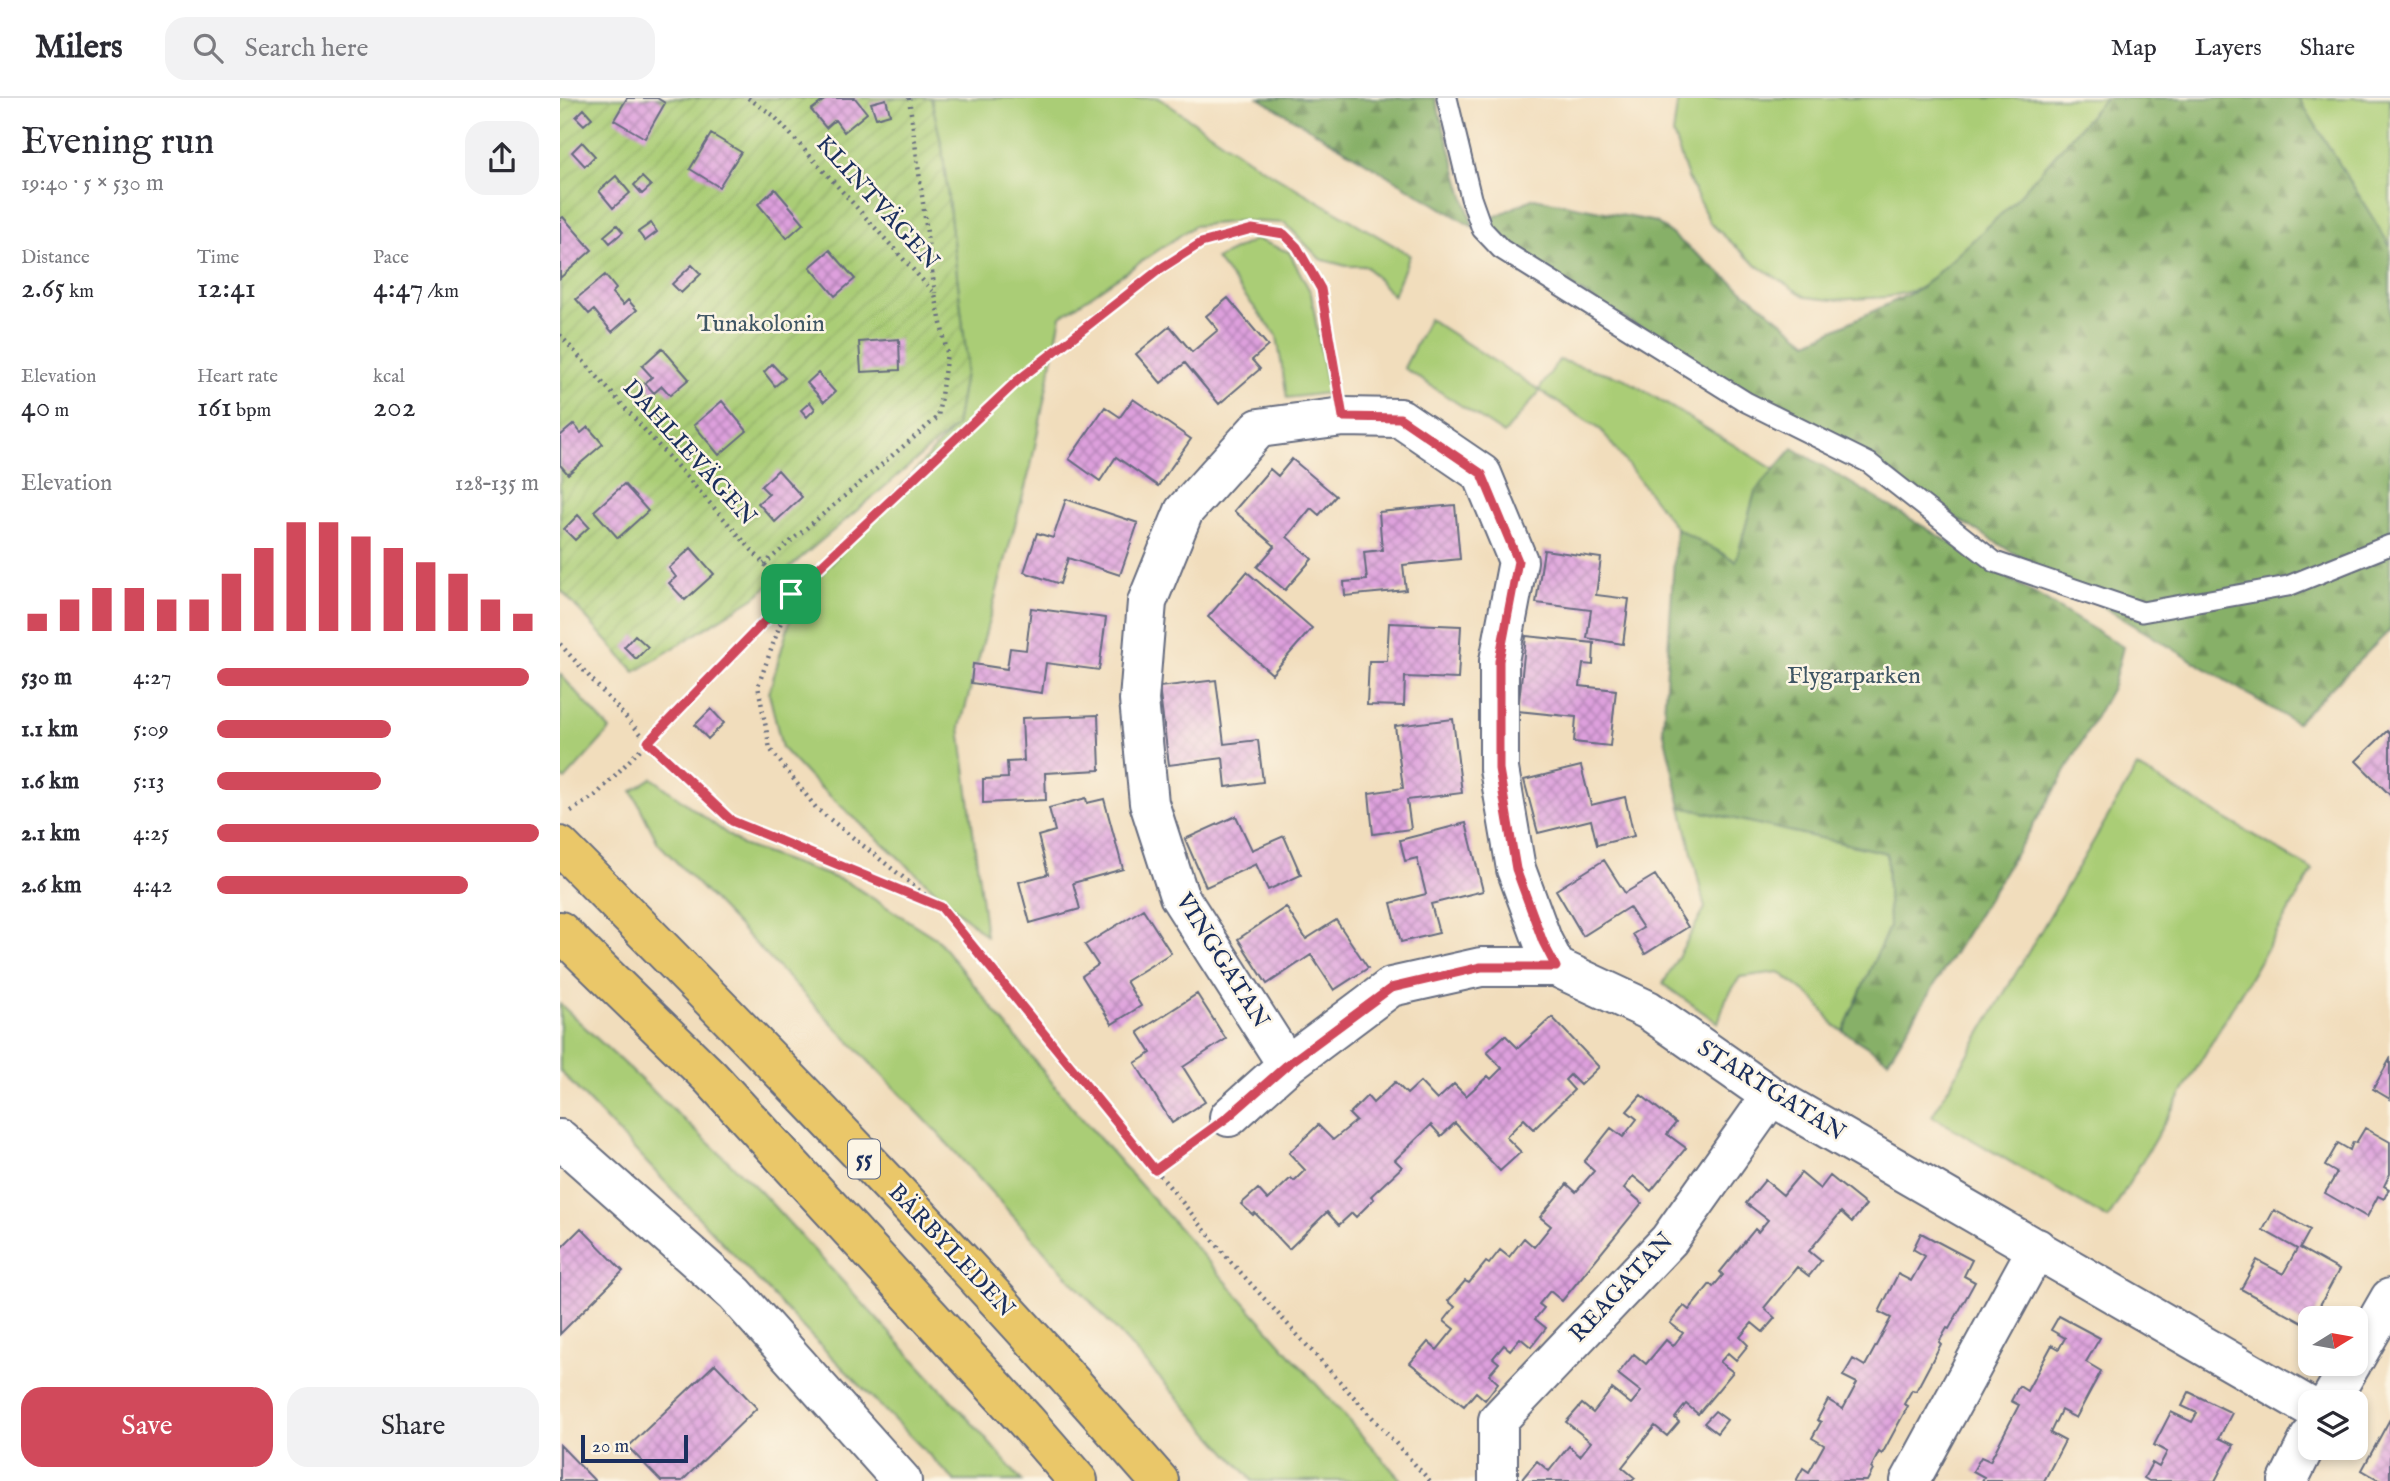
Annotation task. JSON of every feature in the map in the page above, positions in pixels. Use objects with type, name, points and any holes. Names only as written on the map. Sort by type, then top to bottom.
[{"type":"main road","name":"BÄRBYLEDEN","points":[[565,830],[773,1062],[1067,1375],[1159,1481]]},
{"type":"main road","name":"55","points":[[560,931],[710,1077],[1078,1481]]},
{"type":"street","name":"VINGGATAN","points":[[1287,1065],[1179,896],[1149,803],[1139,700],[1147,602],[1184,511],[1259,428],[1343,417],[1400,418],[1482,474],[1518,561],[1499,661],[1499,769],[1516,869],[1543,942],[1556,967]]},
{"type":"street","name":"STARTGATAN","points":[[1228,1117],[1287,1065],[1391,988],[1481,967],[1556,967],[1647,1010],[1771,1096],[2298,1400]]},
{"type":"street","name":"REAGATAN","points":[[1498,1481],[1498,1420],[1669,1240],[1771,1096]]},
{"type":"street","points":[[560,1139],[735,1294],[902,1481]]},
{"type":"street","points":[[1910,1481],[2037,1248]]},
{"type":"street","points":[[2368,1336],[2390,1298]]},
{"type":"street","points":[[2288,1481],[2298,1460]]},
{"type":"lane","points":[[1447,98],[1478,219],[1482,229],[1501,249],[1746,402],[1869,463],[1996,562],[2142,612],[2288,586],[2390,545]]},
{"type":"path","name":"KLINTVÄGEN","points":[[748,98],[773,114],[935,294],[947,353],[938,416],[764,564]]},
{"type":"path","points":[[909,98],[935,294]]},
{"type":"path","points":[[565,830],[791,594],[1017,381],[1160,269],[1201,243],[1252,229],[1284,234],[1297,247],[1321,289],[1343,417]]},
{"type":"path","name":"DAHLIEVÄGEN","points":[[560,335],[791,594]]},
{"type":"path","points":[[791,594],[758,686],[771,749],[817,809],[941,907],[1231,1262],[1430,1481]]},
{"type":"path","points":[[560,644],[648,742],[732,821],[941,907]]},
{"type":"path","points":[[1155,1170],[1228,1117]]},
{"type":"green space","name":"Tunakolonin","points":[[560,98],[931,98],[942,147],[967,361],[956,426],[755,597],[635,672],[560,589]]},
{"type":"green space","points":[[931,98],[1159,98],[1255,164],[1410,255],[1393,296],[1366,266],[1346,266],[1320,259],[1285,223],[1241,221],[1194,226],[1061,316],[1031,466],[960,727],[986,936],[811,779],[782,748],[769,693],[795,603],[956,426],[967,361],[942,147]]},
{"type":"green space","points":[[1259,98],[1435,98],[1473,227]]},
{"type":"green space","points":[[1678,98],[2114,98],[2078,141],[1954,260],[1919,289],[1888,297],[1832,300],[1806,297],[1755,264],[1710,223],[1688,178],[1673,134]]},
{"type":"green space","points":[[2105,98],[2299,98],[2390,246],[2390,630],[2296,723],[1473,227],[1534,198],[1656,222],[1808,342],[1920,289],[2012,204]]},
{"type":"green space","points":[[2298,98],[2390,98],[2390,246]]},
{"type":"green space","points":[[1256,239],[1289,252],[1311,293],[1328,393],[1287,398],[1277,336],[1216,259]]},
{"type":"green space","points":[[1429,319],[1539,390],[1559,360],[1623,378],[1775,470],[1755,492],[1736,562],[1676,528],[1601,430],[1540,391],[1504,434],[1404,368]]},
{"type":"green space","name":"Flygarparken","points":[[1793,448],[2123,647],[2113,686],[2055,790],[1888,1060],[1843,1031],[1889,927],[1887,853],[1681,807],[1663,729],[1676,528],[1736,561],[1755,492]]},
{"type":"green space","points":[[560,674],[610,730],[565,780],[560,776]]},
{"type":"green space","points":[[2137,767],[2313,870],[2108,1219],[1932,1116]]},
{"type":"green space","points":[[652,778],[742,845],[847,882],[937,939],[1071,1106],[1402,1481],[1253,1481],[935,1130],[658,843],[632,791]]},
{"type":"green space","points":[[1681,807],[1887,853],[1889,927],[1843,1031],[1834,1025],[1815,1000],[1779,972],[1740,977],[1726,999],[1718,1023],[1663,984],[1705,908]]},
{"type":"green space","points":[[560,1004],[760,1191],[1022,1481],[955,1481],[811,1336],[560,1071]]},
{"type":"building","points":[[627,98],[657,98],[665,103],[645,138],[614,120]]},
{"type":"building","points":[[827,98],[855,98],[867,113],[844,132],[835,120],[826,128],[811,110]]},
{"type":"building","points":[[886,99],[890,114],[876,118],[871,103]]},
{"type":"building","points":[[584,109],[592,118],[584,125],[576,117]]},
{"type":"building","points":[[711,134],[741,152],[719,187],[690,169]]},
{"type":"building","points":[[582,142],[595,156],[585,166],[572,152]]},
{"type":"building","points":[[616,176],[630,193],[613,208],[599,191]]},
{"type":"building","points":[[642,177],[651,186],[642,194],[634,185]]},
{"type":"building","points":[[775,189],[804,223],[787,238],[758,204]]},
{"type":"building","points":[[563,217],[592,250],[560,278],[560,219]]},
{"type":"building","points":[[651,223],[657,232],[645,241],[638,232]]},
{"type":"building","points":[[617,225],[623,232],[610,243],[604,236]]},
{"type":"building","points":[[830,250],[855,279],[835,296],[810,267]]},
{"type":"building","points":[[692,265],[701,274],[681,293],[672,284]]},
{"type":"building","points":[[605,275],[616,289],[612,293],[623,305],[628,300],[637,310],[612,332],[594,310],[589,314],[576,299]]},
{"type":"building","points":[[1228,298],[1268,346],[1252,360],[1260,369],[1219,404],[1185,363],[1161,383],[1136,354],[1170,326],[1192,352],[1218,330],[1206,316]]},
{"type":"building","points":[[899,339],[900,370],[861,372],[859,342]]},
{"type":"building","points":[[662,348],[689,379],[670,395],[662,386],[654,393],[645,383],[652,377],[642,366]]},
{"type":"building","points":[[772,364],[785,378],[775,386],[764,372]]},
{"type":"building","points":[[818,373],[835,392],[824,402],[807,383]]},
{"type":"building","points":[[1133,399],[1191,439],[1158,486],[1116,457],[1100,481],[1069,459],[1105,407],[1120,417]]},
{"type":"building","points":[[722,401],[747,431],[719,455],[694,425]]},
{"type":"building","points":[[810,402],[815,409],[807,417],[801,410]]},
{"type":"building","points":[[574,424],[581,433],[588,427],[603,444],[568,474],[560,465],[560,436]]},
{"type":"building","points":[[1292,459],[1336,496],[1319,515],[1311,508],[1287,537],[1312,559],[1285,590],[1257,567],[1275,546],[1234,511],[1270,469],[1278,476]]},
{"type":"building","points":[[778,470],[802,497],[775,522],[758,503],[769,494],[761,486]]},
{"type":"building","points":[[624,484],[648,511],[618,538],[594,511]]},
{"type":"building","points":[[1066,499],[1138,523],[1120,575],[1068,558],[1060,584],[1024,572],[1037,533],[1053,538]]},
{"type":"building","points":[[1455,505],[1460,559],[1403,565],[1406,590],[1345,596],[1344,582],[1367,580],[1364,552],[1382,550],[1379,512]]},
{"type":"building","points":[[578,515],[589,527],[575,540],[564,529]]},
{"type":"building","points":[[691,548],[714,574],[685,600],[669,583],[676,577],[669,568]]},
{"type":"building","points":[[1544,550],[1601,558],[1596,595],[1629,599],[1623,644],[1587,638],[1591,610],[1536,603]]},
{"type":"building","points":[[1247,572],[1312,628],[1272,674],[1208,617]]},
{"type":"building","points":[[1031,608],[1106,618],[1099,670],[1046,663],[1042,693],[971,683],[973,664],[1007,669],[1010,648],[1026,650]]},
{"type":"building","points":[[1389,623],[1461,626],[1458,679],[1405,677],[1404,706],[1367,705],[1369,661],[1387,661]]},
{"type":"building","points":[[635,635],[648,647],[636,659],[624,647]]},
{"type":"building","points":[[1526,636],[1594,643],[1593,665],[1583,664],[1580,686],[1616,690],[1610,746],[1574,742],[1576,717],[1518,711]]},
{"type":"building","points":[[1216,680],[1224,744],[1258,740],[1263,782],[1226,787],[1223,758],[1169,765],[1159,687]]},
{"type":"building","points":[[711,709],[724,723],[708,739],[695,725]]},
{"type":"building","points":[[1098,715],[1100,770],[1045,773],[1046,800],[983,803],[983,779],[1008,778],[1007,762],[1024,761],[1022,718]]},
{"type":"building","points":[[1453,719],[1462,793],[1407,800],[1411,829],[1373,834],[1369,793],[1403,788],[1395,726]]},
{"type":"building","points":[[2387,731],[2390,734],[2390,795],[2356,761]]},
{"type":"building","points":[[1581,766],[1591,805],[1625,797],[1634,836],[1597,845],[1591,820],[1538,833],[1524,780]]},
{"type":"building","points":[[1086,798],[1087,803],[1104,799],[1123,869],[1073,883],[1080,909],[1030,923],[1019,882],[1048,874],[1038,836],[1055,831],[1049,808]]},
{"type":"building","points":[[1236,816],[1252,850],[1284,836],[1301,875],[1268,890],[1256,864],[1206,887],[1185,839]]},
{"type":"building","points":[[1466,823],[1483,891],[1431,904],[1439,933],[1401,942],[1391,903],[1426,894],[1417,858],[1405,861],[1400,840]]},
{"type":"building","points":[[1604,860],[1625,893],[1655,875],[1688,927],[1645,954],[1633,934],[1643,928],[1629,907],[1583,936],[1556,890]]},
{"type":"building","points":[[1286,907],[1306,939],[1336,920],[1368,968],[1334,990],[1311,955],[1267,984],[1238,939]]},
{"type":"building","points":[[1143,909],[1171,953],[1126,981],[1141,1006],[1112,1024],[1082,976],[1098,965],[1085,945]]},
{"type":"building","points":[[1197,994],[1226,1039],[1183,1067],[1205,1102],[1172,1123],[1135,1063],[1151,1053],[1138,1032]]},
{"type":"building","points":[[1552,1017],[1599,1067],[1580,1085],[1570,1075],[1565,1080],[1574,1090],[1534,1129],[1524,1119],[1506,1137],[1521,1152],[1500,1171],[1455,1123],[1441,1136],[1431,1125],[1395,1160],[1402,1167],[1371,1196],[1374,1199],[1356,1217],[1352,1213],[1339,1225],[1327,1212],[1289,1249],[1255,1213],[1253,1215],[1241,1204],[1258,1189],[1268,1200],[1291,1178],[1294,1181],[1305,1170],[1289,1153],[1318,1125],[1333,1140],[1356,1121],[1349,1114],[1367,1096],[1373,1103],[1395,1082],[1407,1094],[1420,1082],[1437,1100],[1454,1084],[1466,1096],[1488,1076],[1491,1079],[1502,1068],[1487,1052],[1505,1035],[1518,1048]]},
{"type":"building","points":[[2390,1059],[2390,1099],[2373,1089]]},
{"type":"building","points":[[1641,1095],[1676,1123],[1667,1134],[1686,1148],[1651,1191],[1633,1176],[1624,1188],[1642,1203],[1562,1301],[1550,1291],[1539,1304],[1544,1308],[1535,1319],[1546,1328],[1531,1347],[1520,1338],[1510,1350],[1504,1345],[1493,1358],[1499,1363],[1489,1375],[1498,1383],[1485,1400],[1476,1392],[1464,1406],[1410,1363],[1428,1342],[1437,1350],[1454,1329],[1444,1321],[1455,1307],[1448,1301],[1465,1281],[1469,1283],[1500,1250],[1509,1257],[1524,1238],[1534,1247],[1551,1226],[1540,1217],[1567,1184],[1576,1192],[1594,1171],[1584,1162],[1611,1128],[1623,1137],[1637,1119],[1627,1111]]},
{"type":"building","points":[[2365,1128],[2390,1142],[2390,1174],[2384,1186],[2389,1189],[2384,1199],[2378,1196],[2367,1217],[2325,1193],[2337,1173],[2325,1166],[2338,1143],[2350,1150]]},
{"type":"building","points":[[1801,1173],[1820,1189],[1830,1176],[1866,1205],[1852,1222],[1841,1212],[1809,1251],[1821,1261],[1809,1276],[1797,1267],[1764,1308],[1775,1318],[1763,1332],[1752,1323],[1740,1337],[1748,1345],[1736,1360],[1728,1353],[1720,1362],[1733,1372],[1698,1414],[1686,1404],[1675,1418],[1679,1422],[1667,1436],[1655,1426],[1622,1467],[1635,1478],[1632,1481],[1524,1481],[1522,1479],[1537,1461],[1549,1471],[1569,1446],[1580,1456],[1591,1442],[1566,1422],[1582,1404],[1593,1413],[1612,1389],[1631,1404],[1641,1392],[1618,1374],[1634,1354],[1646,1364],[1666,1340],[1673,1346],[1683,1333],[1670,1323],[1684,1306],[1689,1310],[1710,1284],[1713,1287],[1723,1275],[1720,1272],[1755,1229],[1758,1232],[1768,1220],[1746,1203],[1765,1180],[1783,1195]]},
{"type":"building","points":[[2274,1210],[2310,1230],[2300,1248],[2339,1270],[2320,1306],[2298,1306],[2298,1320],[2241,1289],[2257,1260],[2283,1274],[2297,1249],[2263,1230]]},
{"type":"building","points":[[581,1228],[623,1271],[560,1334],[560,1249]]},
{"type":"building","points":[[1921,1233],[1972,1260],[1964,1276],[1975,1282],[1939,1342],[1941,1344],[1916,1391],[1912,1390],[1904,1404],[1908,1406],[1882,1454],[1879,1452],[1867,1481],[1796,1481],[1803,1468],[1809,1472],[1824,1445],[1812,1438],[1821,1422],[1817,1420],[1828,1400],[1843,1409],[1857,1383],[1843,1376],[1853,1359],[1865,1366],[1891,1318],[1879,1312],[1898,1274],[1911,1281],[1925,1256],[1913,1249]]},
{"type":"building","points":[[2059,1316],[2100,1338],[2086,1362],[2101,1371],[2076,1418],[2061,1410],[2050,1433],[2065,1441],[2044,1481],[1982,1481],[1984,1477],[1973,1471],[1981,1457],[1990,1461],[2019,1405],[2011,1401],[2019,1386],[2027,1391],[2052,1345],[2059,1349],[2065,1338],[2051,1330]]},
{"type":"building","points":[[715,1364],[757,1408],[682,1481],[661,1481],[628,1447]]},
{"type":"building","points":[[2189,1392],[2232,1413],[2219,1438],[2234,1445],[2215,1481],[2149,1481],[2144,1478],[2152,1463],[2159,1467],[2167,1452],[2154,1445],[2171,1412],[2192,1422],[2197,1413],[2182,1406]]},
{"type":"building","points":[[1715,1411],[1727,1420],[1717,1433],[1704,1423]]},
{"type":"building","points":[[2390,1419],[2390,1481],[2381,1481],[2362,1470]]},
{"type":"building","points":[[560,1445],[595,1481],[560,1481]]},
{"type":"route","points":[[1252,229],[1284,234],[1297,247],[1321,289],[1343,417],[1400,418],[1482,474],[1518,561],[1499,661],[1499,769],[1516,869],[1543,942],[1556,967],[1481,967],[1391,988],[1287,1065],[1228,1117],[1155,1170],[941,907],[732,821],[648,742],[791,594],[1017,381],[1160,269],[1201,243],[1252,229]]}]
